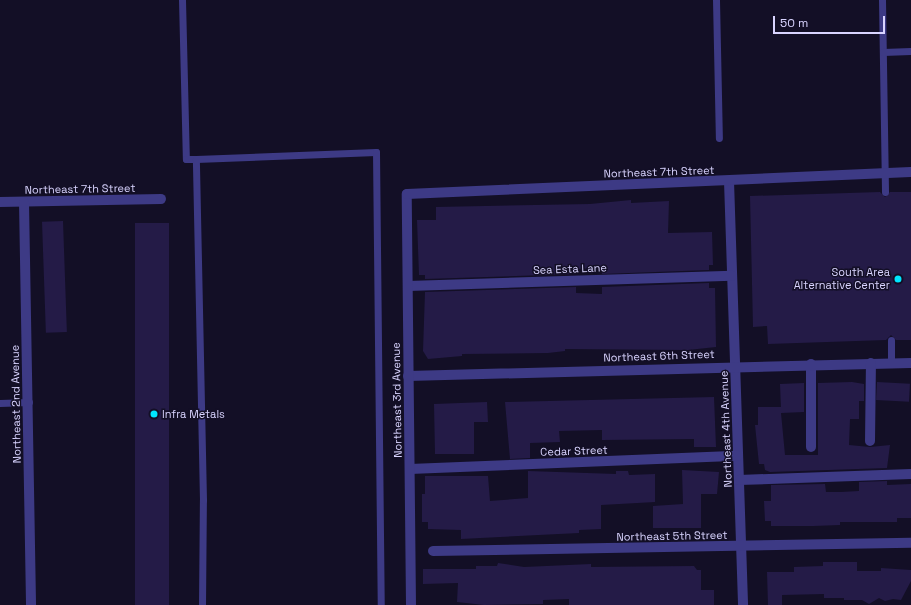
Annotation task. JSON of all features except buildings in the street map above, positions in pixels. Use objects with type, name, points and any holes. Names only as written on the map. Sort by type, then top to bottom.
[{"type":"street","name":"Northeast 7th Street","points":[[407,194],[911,172]]},
{"type":"street","name":"Northeast 4th Avenue","points":[[729,181],[743,605]]},
{"type":"street","name":"Northeast 3rd Avenue","points":[[407,194],[411,605]]},
{"type":"street","name":"Northeast 7th Street","points":[[0,202],[160,199]]},
{"type":"street","name":"Northeast 2nd Avenue","points":[[24,202],[29,402],[31,605]]},
{"type":"street","name":"Sea Esta Lane","points":[[408,286],[732,276]]},
{"type":"street","name":"Northeast 6th Street","points":[[408,376],[911,362]]},
{"type":"street","points":[[870,441],[871,363]]},
{"type":"street","points":[[810,364],[811,447]]},
{"type":"street","name":"Cedar Street","points":[[410,469],[738,456]]},
{"type":"street","points":[[739,480],[911,474]]},
{"type":"street","name":"Northeast 5th Street","points":[[433,551],[911,543]]},
{"type":"lane","points":[[182,0],[186,159],[376,152],[380,605]]},
{"type":"lane","points":[[716,0],[719,138]]},
{"type":"lane","points":[[882,0],[886,192]]},
{"type":"lane","points":[[882,52],[911,51]]},
{"type":"lane","points":[[196,159],[203,500],[202,605]]},
{"type":"lane","points":[[891,340],[891,363]]},
{"type":"lane","points":[[0,403],[29,402]]},
{"type":"place","name":"South Area Alternative Center","points":[[898,279]]},
{"type":"place","name":"Infra Metals","points":[[154,414]]}]
